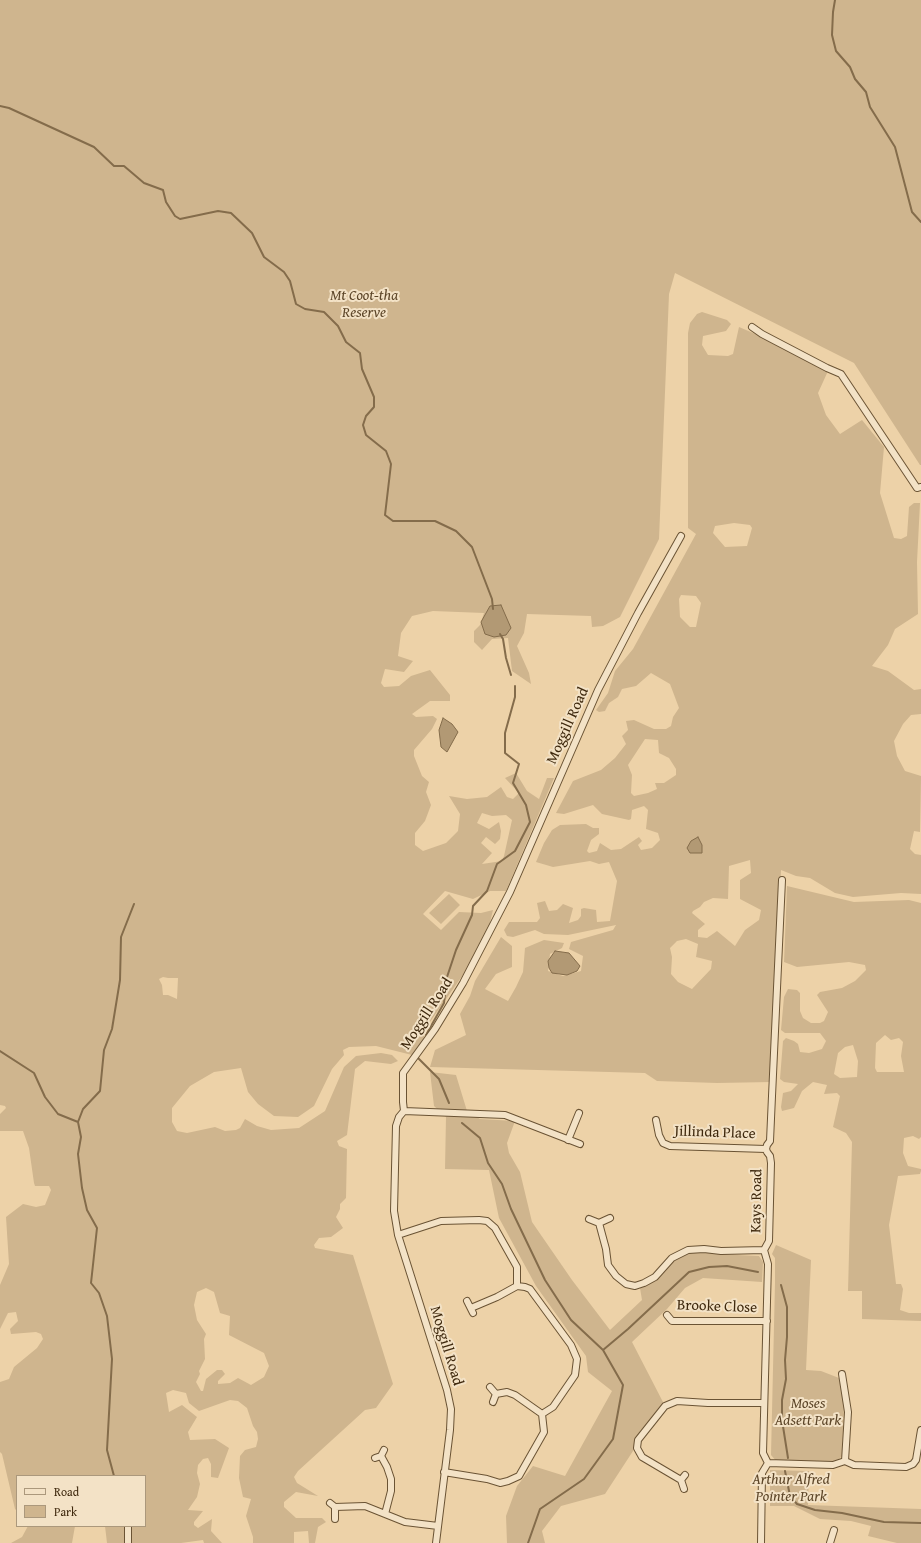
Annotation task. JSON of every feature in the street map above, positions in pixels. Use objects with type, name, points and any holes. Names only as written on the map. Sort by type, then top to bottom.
[{"type":"street","points":[[752,327],[762,334],[841,374],[917,488],[921,487]]},
{"type":"street","name":"Moggill Road","points":[[436,1543],[450,1430],[450,1409],[447,1390],[398,1235],[394,1211],[396,1126],[399,1116],[404,1111],[403,1073],[435,1029],[463,983],[510,892],[598,690],[638,613],[681,536]]},
{"type":"street","name":"Kays Road","points":[[768,1463],[763,1453],[768,1264],[764,1250],[769,1241],[771,1163],[770,1156],[766,1148],[770,1141],[782,880]]},
{"type":"street","points":[[404,1111],[505,1115],[580,1144]]},
{"type":"street","points":[[568,1140],[578,1113]]},
{"type":"street","name":"Jillinda Place","points":[[656,1120],[659,1134],[663,1143],[670,1146],[766,1148]]},
{"type":"street","points":[[589,1219],[599,1223],[610,1218]]},
{"type":"street","points":[[398,1235],[441,1221],[487,1221],[495,1228],[517,1267],[517,1286]]},
{"type":"street","points":[[599,1223],[606,1249],[608,1265],[616,1276],[626,1284],[635,1286],[655,1277],[672,1258],[688,1250],[764,1250]]},
{"type":"street","points":[[467,1301],[472,1310],[517,1286],[530,1289],[571,1345],[577,1359],[575,1374],[552,1407],[542,1414]]},
{"type":"street","name":"Brooke Close","points":[[667,1315],[672,1321],[767,1321]]},
{"type":"street","points":[[842,1374],[848,1412],[845,1461]]},
{"type":"street","points":[[490,1387],[496,1394]]},
{"type":"street","points":[[444,1472],[487,1479],[500,1483],[519,1476],[544,1432],[542,1414],[515,1395],[506,1392],[496,1394]]},
{"type":"street","points":[[493,1402],[496,1394]]},
{"type":"street","points":[[684,1489],[683,1478],[642,1457],[637,1448],[638,1440],[665,1406],[677,1401],[708,1403],[764,1403]]},
{"type":"street","points":[[760,1543],[762,1473],[768,1463],[833,1465],[845,1461],[854,1465],[910,1466],[916,1460],[921,1430]]},
{"type":"street","points":[[380,1454],[391,1479],[391,1491],[385,1514]]},
{"type":"street","points":[[335,1519],[332,1505],[365,1506],[405,1522],[438,1526]]},
{"type":"street","points":[[128,1527],[128,1543]]},
{"type":"street","points":[[830,1543],[834,1530]]},
{"type":"green space","name":"Mt Coot-tha Reserve","points":[[0,0],[921,0],[921,465],[854,363],[675,273],[669,294],[659,539],[620,617],[603,626],[592,627],[591,616],[527,614],[524,633],[517,646],[529,673],[531,684],[512,671],[508,638],[492,639],[482,650],[474,642],[474,631],[480,625],[484,613],[433,611],[412,616],[401,633],[398,656],[413,661],[404,672],[385,669],[381,683],[384,687],[399,686],[411,676],[430,670],[450,695],[450,701],[430,701],[412,714],[416,717],[433,716],[437,719],[432,729],[414,750],[414,756],[422,776],[429,782],[426,792],[431,805],[425,821],[415,833],[415,845],[423,851],[446,843],[458,831],[460,814],[449,796],[467,799],[487,797],[501,787],[507,797],[513,799],[519,793],[505,778],[516,773],[527,791],[539,799],[547,778],[554,778],[506,891],[490,891],[473,899],[445,891],[423,914],[441,930],[459,912],[481,913],[493,910],[487,935],[472,962],[425,1029],[424,1039],[412,1055],[376,1046],[349,1047],[343,1050],[344,1055],[332,1069],[314,1106],[298,1117],[274,1116],[258,1104],[248,1092],[241,1068],[214,1072],[190,1086],[172,1108],[172,1122],[177,1131],[187,1133],[215,1127],[225,1131],[236,1130],[240,1128],[245,1119],[257,1126],[271,1130],[299,1128],[325,1111],[344,1067],[356,1056],[381,1053],[392,1055],[398,1061],[391,1064],[365,1061],[355,1069],[347,1135],[337,1141],[339,1146],[347,1149],[346,1198],[340,1204],[340,1209],[336,1217],[343,1228],[331,1237],[319,1238],[314,1245],[315,1248],[353,1255],[393,1384],[376,1408],[365,1410],[298,1471],[294,1477],[297,1483],[318,1496],[296,1492],[284,1502],[284,1507],[296,1518],[322,1518],[326,1522],[318,1527],[315,1543],[309,1543],[308,1531],[294,1532],[294,1543],[253,1543],[253,1537],[246,1516],[251,1499],[243,1497],[239,1478],[240,1456],[245,1450],[256,1447],[258,1439],[257,1432],[253,1426],[247,1408],[238,1401],[230,1400],[199,1411],[189,1403],[186,1393],[173,1390],[166,1393],[169,1412],[182,1405],[197,1417],[188,1432],[190,1440],[215,1439],[229,1448],[218,1478],[211,1477],[211,1464],[208,1458],[203,1459],[198,1465],[197,1473],[200,1484],[197,1497],[188,1510],[203,1511],[194,1522],[194,1525],[198,1528],[212,1519],[211,1531],[222,1543],[204,1543],[203,1540],[181,1543],[131,1543],[127,1541],[126,1543],[107,1543],[105,1527],[146,1527],[146,1475],[16,1475],[16,1510],[15,1509],[2,1454],[0,1452],[0,1382],[9,1379],[14,1367],[37,1348],[43,1339],[41,1334],[36,1332],[11,1334],[10,1329],[18,1321],[16,1312],[8,1313],[0,1329],[0,1285],[9,1264],[6,1217],[23,1204],[36,1207],[45,1205],[51,1190],[49,1186],[35,1186],[29,1148],[23,1131],[0,1131],[0,1114],[6,1108],[5,1106],[0,1105]],"holes":[[[482,813],[492,816],[506,815],[512,820],[502,861],[482,864],[492,853],[481,843],[486,837],[495,844],[500,839],[501,831],[499,822],[489,829],[477,823]],[[163,977],[178,978],[177,999],[168,995],[163,995],[162,985],[159,979]],[[206,1288],[214,1292],[220,1313],[230,1316],[229,1335],[264,1353],[269,1366],[264,1377],[251,1385],[238,1378],[230,1383],[218,1384],[218,1381],[225,1374],[222,1370],[217,1370],[206,1379],[203,1391],[201,1391],[196,1382],[200,1374],[199,1371],[205,1359],[204,1339],[206,1334],[197,1320],[194,1305],[197,1292]]]},
{"type":"green space","points":[[702,312],[727,320],[731,324],[726,331],[703,336],[702,345],[708,355],[728,356],[733,354],[739,327],[779,344],[828,371],[818,393],[826,415],[840,434],[862,420],[884,447],[880,493],[894,538],[901,539],[907,536],[909,507],[914,503],[920,503],[917,562],[918,614],[895,629],[888,645],[872,666],[888,671],[914,690],[921,689],[921,714],[911,715],[903,724],[894,741],[897,756],[905,771],[921,776],[920,832],[914,831],[910,849],[915,854],[921,855],[921,894],[901,893],[853,897],[835,893],[810,878],[796,876],[781,870],[771,1082],[717,1083],[657,1081],[645,1073],[430,1067],[435,1050],[466,1035],[460,1014],[470,996],[475,981],[501,937],[512,946],[512,967],[496,974],[485,989],[508,1001],[523,972],[525,948],[544,940],[564,943],[562,948],[550,954],[548,971],[563,976],[581,971],[583,956],[569,949],[571,942],[613,930],[616,925],[568,935],[544,934],[535,930],[513,937],[507,936],[504,930],[509,922],[537,922],[540,918],[537,903],[545,901],[549,911],[557,910],[563,904],[573,908],[569,923],[578,920],[581,916],[581,909],[584,908],[596,910],[597,922],[610,921],[617,881],[609,862],[599,864],[590,861],[553,867],[536,862],[544,843],[552,830],[560,825],[586,824],[593,828],[599,828],[599,834],[591,840],[587,851],[589,853],[597,851],[600,843],[611,850],[621,849],[639,837],[642,841],[638,845],[641,850],[652,848],[660,840],[658,833],[646,829],[648,810],[644,806],[632,810],[631,819],[629,820],[602,814],[593,805],[564,814],[556,813],[573,781],[601,770],[615,758],[626,744],[622,736],[628,730],[626,721],[634,720],[654,729],[666,729],[671,726],[673,717],[679,708],[670,684],[651,673],[636,686],[622,689],[618,697],[609,703],[605,711],[599,712],[596,710],[608,693],[615,671],[633,649],[696,534],[688,528],[688,333],[690,323],[697,314]],"holes":[[[734,523],[750,525],[752,528],[747,546],[725,547],[713,533],[715,526]],[[681,595],[696,596],[701,603],[696,627],[690,627],[680,617],[679,599]],[[645,739],[658,740],[659,753],[669,758],[676,769],[676,775],[664,783],[655,783],[657,789],[648,793],[634,796],[631,793],[632,775],[628,765]],[[750,860],[751,873],[740,880],[740,899],[761,910],[759,920],[745,930],[735,946],[717,931],[707,938],[698,937],[698,930],[705,924],[692,913],[693,911],[700,907],[704,902],[713,898],[728,899],[729,866]],[[686,939],[698,944],[696,957],[712,961],[711,969],[692,989],[678,982],[671,974],[672,957],[670,948],[677,941]]]},
{"type":"green space","points":[[787,886],[854,902],[909,900],[921,903],[921,1137],[919,1139],[913,1136],[904,1138],[903,1153],[908,1166],[921,1169],[921,1171],[920,1174],[898,1176],[889,1225],[896,1284],[901,1284],[903,1289],[900,1310],[909,1313],[921,1313],[921,1321],[862,1319],[862,1291],[848,1291],[852,1142],[846,1133],[833,1127],[840,1096],[837,1093],[824,1094],[827,1085],[813,1082],[802,1091],[794,1108],[782,1111],[781,1107],[783,1093],[791,1091],[798,1084],[784,1082],[780,1079],[783,1041],[786,1038],[794,1041],[798,1044],[800,1052],[809,1053],[822,1049],[826,1041],[820,1033],[785,1033],[781,1030],[784,997],[788,989],[797,990],[800,993],[800,1011],[803,1018],[811,1023],[820,1023],[824,1021],[828,1012],[817,995],[820,992],[842,988],[855,981],[866,970],[865,965],[849,962],[797,967],[784,962]],"holes":[[[885,1035],[891,1040],[899,1038],[903,1042],[901,1056],[904,1072],[877,1072],[875,1068],[876,1043]],[[853,1045],[858,1061],[857,1077],[840,1078],[834,1074],[838,1053],[845,1047]]]},
{"type":"green space","points":[[449,894],[460,905],[441,924],[429,913]]},
{"type":"green space","points":[[430,1072],[456,1075],[467,1111],[480,1119],[515,1121],[507,1143],[509,1153],[520,1172],[532,1222],[572,1280],[610,1330],[642,1300],[640,1288],[657,1278],[673,1260],[687,1253],[702,1251],[715,1254],[759,1256],[763,1262],[762,1282],[703,1278],[685,1288],[667,1309],[632,1342],[664,1404],[639,1433],[633,1451],[605,1494],[561,1506],[542,1531],[545,1543],[507,1543],[506,1516],[517,1486],[533,1466],[565,1476],[612,1391],[588,1372],[586,1356],[536,1286],[499,1218],[489,1170],[445,1169],[446,1117],[434,1106]]},
{"type":"green space","name":"Moses Adsett Park","points":[[776,1245],[811,1260],[806,1370],[821,1371],[839,1378],[844,1407],[842,1456],[836,1462],[777,1462],[771,1455],[775,1283],[775,1258],[772,1254]]},
{"type":"green space","name":"Arthur Alfred Pointer Park","points":[[770,1470],[809,1471],[808,1505],[921,1509],[921,1543],[897,1543],[868,1536],[871,1526],[851,1521],[820,1519],[794,1506],[770,1506]]},
{"type":"green space","points":[[27,1527],[75,1527],[72,1543],[11,1543],[22,1537]]},
{"type":"shaded area","points":[[501,605],[511,628],[506,635],[494,637],[485,634],[481,622],[490,606]]},
{"type":"shaded area","points":[[443,718],[452,724],[458,732],[447,752],[441,747],[439,730]]},
{"type":"shaded area","points":[[698,837],[702,845],[702,853],[690,853],[687,848],[691,841]]},
{"type":"shaded area","points":[[555,951],[569,953],[580,966],[577,971],[567,975],[552,973],[549,968],[548,961]]},
{"type":"waterway","points":[[835,0],[832,35],[836,51],[850,67],[855,79],[866,92],[870,107],[895,147],[912,212],[921,222]]},
{"type":"waterway","points":[[0,106],[9,108],[94,147],[114,166],[124,166],[144,183],[163,190],[166,202],[175,216],[180,219],[218,211],[231,213],[252,233],[264,257],[284,272],[290,281],[296,304],[305,309],[324,312],[338,326],[346,342],[360,353],[362,369],[374,397],[374,407],[366,416],[363,425],[366,435],[386,451],[391,464],[385,515],[393,521],[435,521],[456,531],[472,547],[492,599],[493,609]]},
{"type":"waterway","points":[[500,634],[503,639],[511,675]]},
{"type":"waterway","points":[[426,1035],[444,1003],[447,977],[456,950],[472,915],[473,906],[487,891],[497,864],[515,851],[530,822],[526,805],[513,783],[519,764],[505,753],[505,733],[515,697],[515,686]]},
{"type":"waterway","points":[[114,1475],[107,1450],[112,1359],[107,1316],[99,1293],[91,1283],[97,1228],[87,1210],[82,1188],[78,1154],[81,1137],[78,1122],[83,1109],[100,1091],[104,1050],[112,1029],[120,980],[121,937],[134,904]]},
{"type":"waterway","points":[[0,1051],[34,1073],[45,1097],[58,1114],[78,1122]]},
{"type":"waterway","points":[[417,1057],[439,1079],[449,1103]]},
{"type":"waterway","points":[[462,1123],[480,1138],[488,1163],[502,1184],[511,1209],[545,1280],[571,1320],[603,1350],[623,1385],[613,1439],[584,1479],[540,1509],[528,1543]]},
{"type":"waterway","points":[[603,1350],[628,1329],[689,1272],[709,1267],[727,1266],[758,1272]]},
{"type":"waterway","points":[[781,1285],[787,1307],[785,1360],[786,1379],[782,1400],[782,1420],[788,1458]]},
{"type":"waterway","points":[[785,1471],[790,1496],[797,1504],[815,1510],[842,1513],[884,1522],[921,1523]]}]
